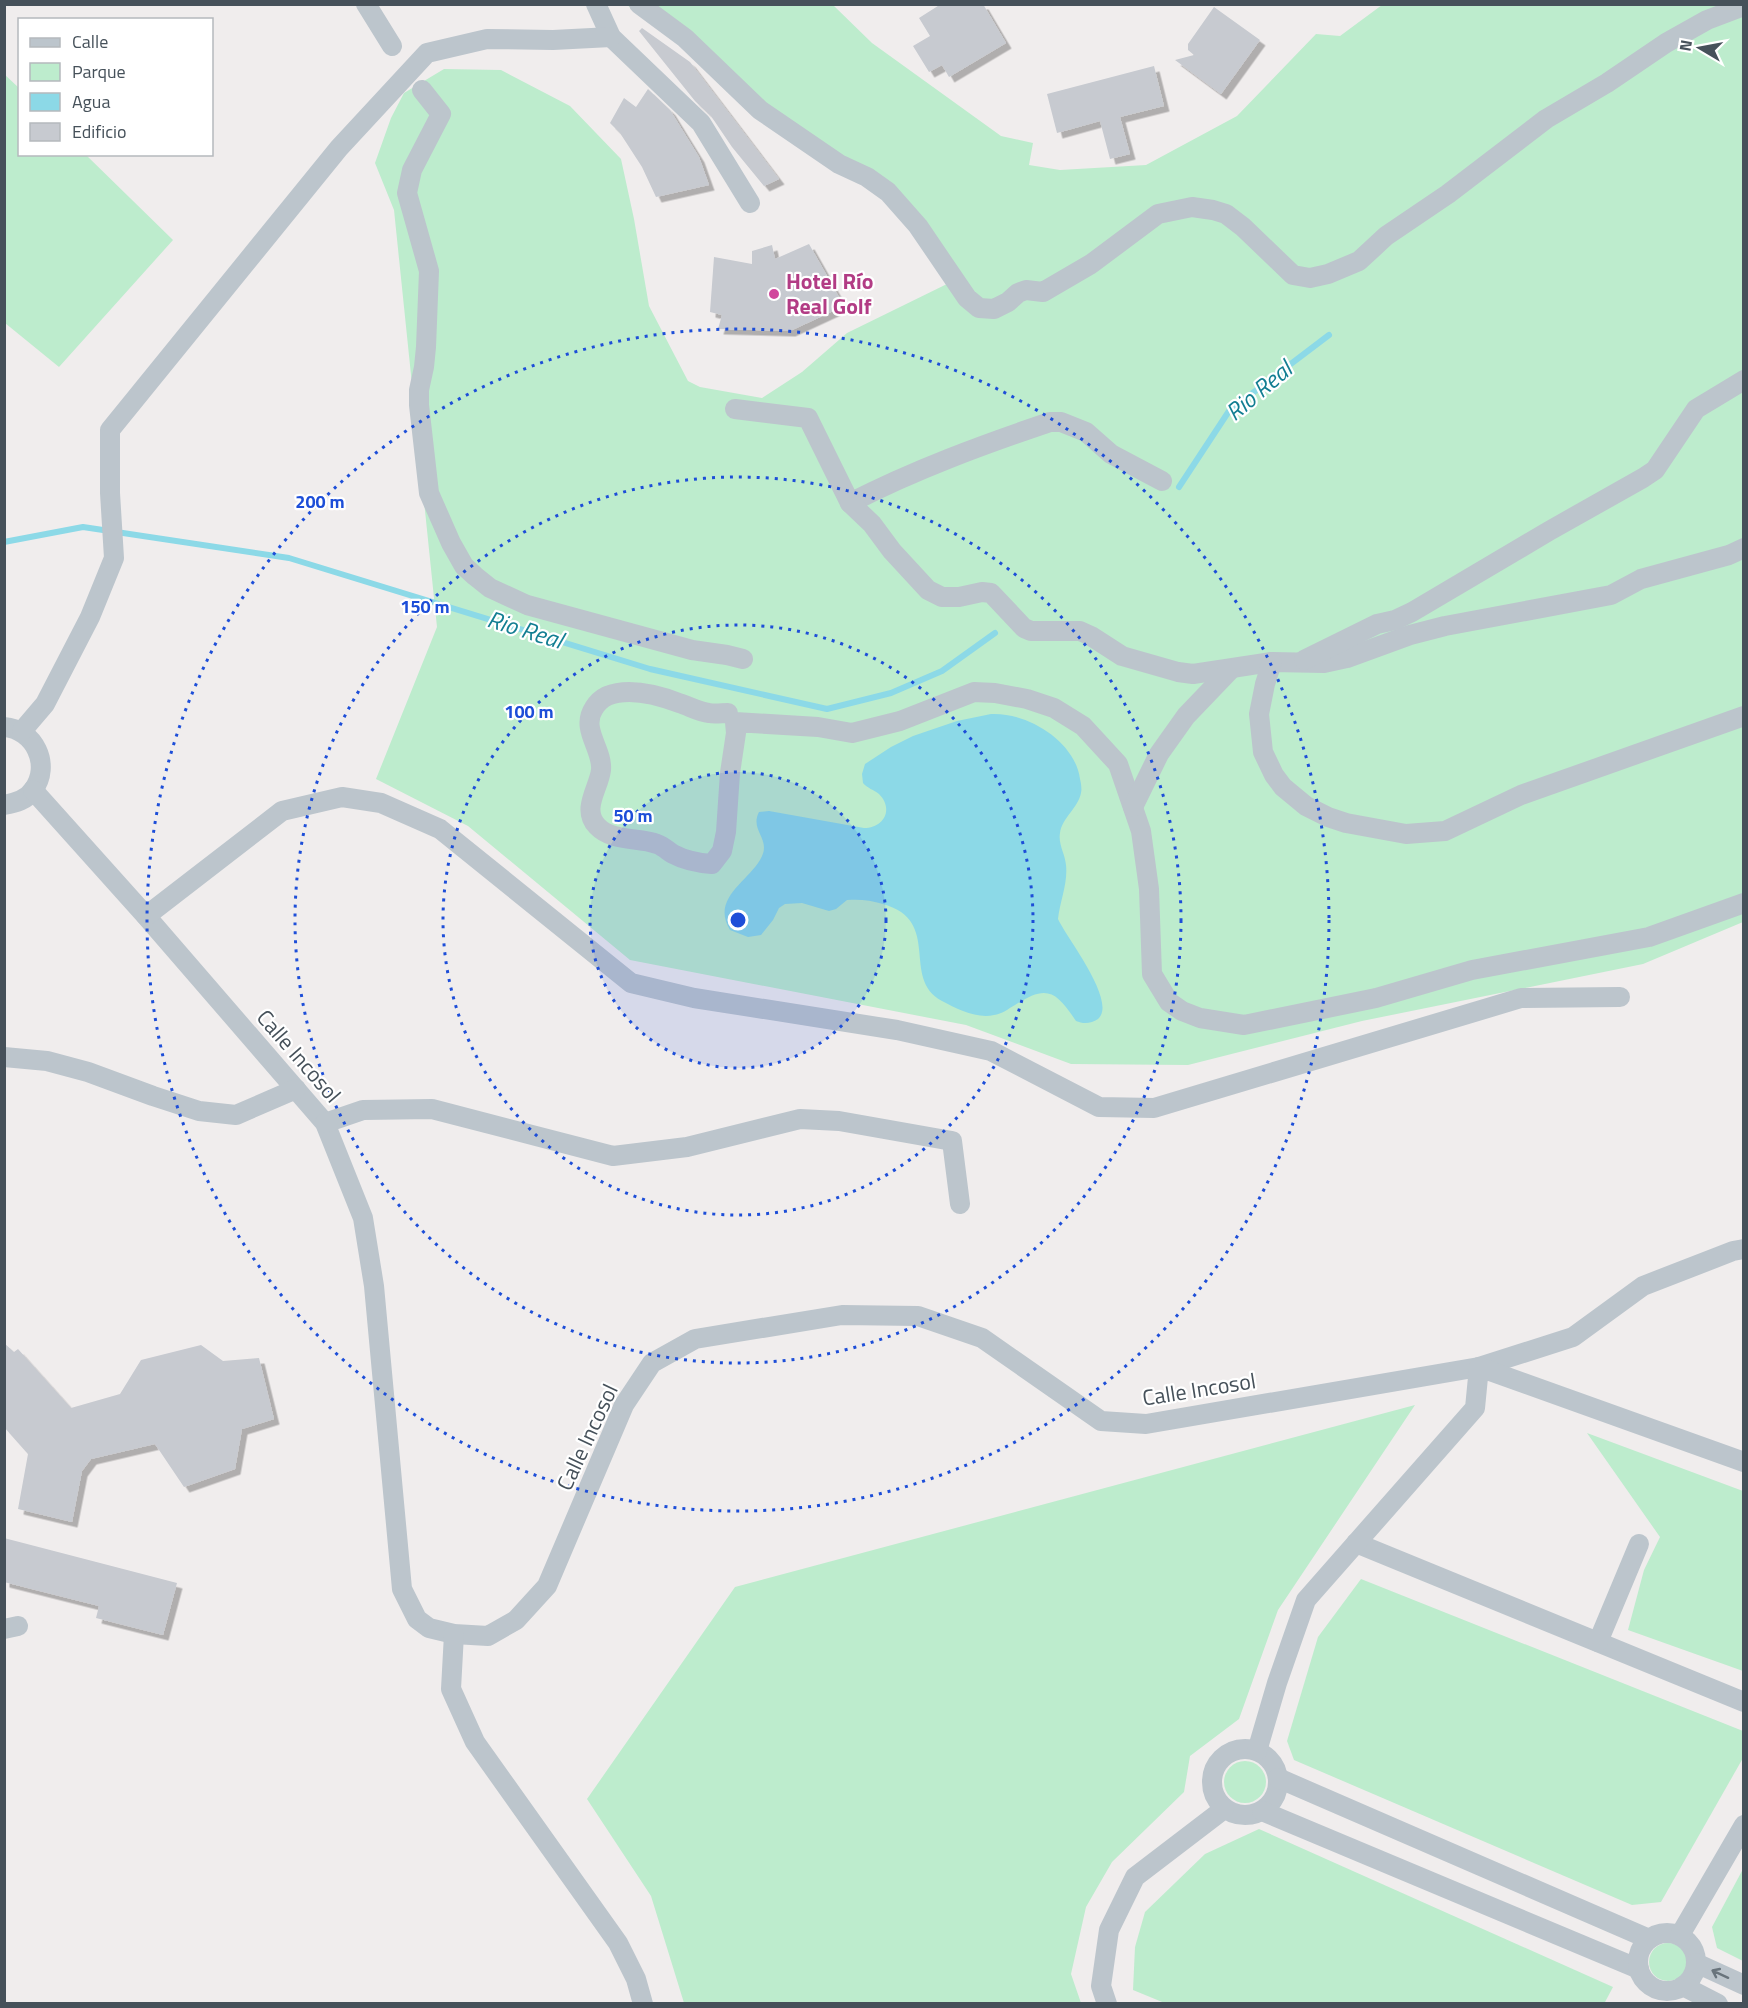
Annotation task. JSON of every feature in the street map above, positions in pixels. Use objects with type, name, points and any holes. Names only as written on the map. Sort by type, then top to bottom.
[{"type":"street","points":[[366,4],[392,46]]},
{"type":"street","points":[[596,4],[611,37],[701,123],[750,203]]},
{"type":"street","points":[[639,4],[685,38],[760,110],[839,164],[867,177],[888,192],[918,226],[967,298],[979,308],[994,309],[1026,290],[1043,292],[1091,264],[1158,214],[1192,207],[1226,214],[1243,227],[1293,275],[1310,278],[1328,274],[1359,261],[1386,236],[1448,194],[1546,120],[1607,83],[1666,43],[1707,20],[1743,6]]},
{"type":"street","points":[[4,805],[20,801],[33,790],[42,770],[38,747],[13,729],[45,704],[90,617],[114,558],[110,493],[110,430],[339,148],[427,53],[487,39],[553,40],[611,37]]},
{"type":"street","points":[[422,90],[441,114],[412,170],[407,193],[429,272],[424,367],[419,390],[419,405],[429,493],[451,543],[464,566],[475,576],[490,588],[527,605],[692,650],[743,659]]},
{"type":"street","points":[[1302,662],[1377,624],[1395,620],[1412,612],[1643,478],[1655,470],[1696,409],[1743,380]]},
{"type":"street","points":[[735,409],[808,418],[850,503],[872,524],[892,551],[928,590],[942,597],[959,597],[982,592],[991,594],[1024,628],[1031,631],[1080,631],[1122,656],[1143,664],[1192,674],[1272,662],[1323,663],[1347,658],[1410,635],[1445,626],[1611,594],[1641,579],[1729,555],[1743,548]]},
{"type":"street","points":[[850,503],[885,485],[963,453],[1050,422],[1061,422],[1086,432],[1111,454],[1162,481]]},
{"type":"street","points":[[1272,662],[1264,684],[1259,714],[1263,752],[1274,775],[1283,787],[1306,806],[1328,817],[1346,823],[1406,834],[1445,831],[1521,795],[1743,716]]},
{"type":"street","points":[[1134,807],[1159,754],[1186,716],[1231,669]]},
{"type":"street","points":[[728,713],[710,713],[640,693],[620,693],[606,696],[598,702],[591,713],[589,724],[594,746],[601,760],[601,771],[592,796],[591,808],[591,817],[598,827],[611,835],[657,844],[674,855],[694,863],[712,864],[722,851],[726,832],[730,773],[736,734],[735,722],[818,727],[852,733],[900,721],[974,692],[1027,699],[1054,708],[1083,726],[1118,764],[1142,831],[1148,880],[1152,974],[1169,1002],[1182,1011],[1200,1018],[1244,1025],[1376,998],[1472,970],[1649,937],[1743,903]]},
{"type":"street","name":"Calle Incosol","points":[[33,790],[146,916],[325,1123],[363,1218],[374,1286],[402,1589],[417,1619],[429,1628],[454,1634],[488,1635],[516,1620],[547,1586],[624,1405],[652,1363],[695,1339],[842,1315],[918,1317],[982,1338],[1101,1421],[1146,1424],[1479,1367],[1573,1337],[1643,1286],[1743,1249]]},
{"type":"street","points":[[146,916],[282,811],[342,797],[381,803],[440,829],[631,983],[694,998],[897,1030],[991,1051],[1099,1107],[1154,1108],[1521,998],[1620,997]]},
{"type":"street","points":[[4,1057],[47,1061],[88,1072],[199,1111],[236,1115],[296,1089]]},
{"type":"street","points":[[325,1123],[363,1110],[432,1109],[613,1156],[687,1147],[800,1119],[839,1121],[952,1141],[960,1204]]},
{"type":"street","points":[[1257,1751],[1277,1683],[1306,1600],[1475,1408],[1479,1367],[1743,1462]]},
{"type":"street","points":[[1356,1543],[1743,1702]]},
{"type":"street","points":[[1599,1642],[1639,1544]]},
{"type":"street","points":[[454,1634],[451,1689],[475,1742],[618,1943],[636,1979],[643,2004]]},
{"type":"street","points":[[1236,1750],[1257,1751],[1271,1762],[1278,1778],[1274,1797],[1262,1811],[1243,1816],[1224,1809],[1213,1792],[1214,1771],[1219,1762],[1236,1750]]},
{"type":"street","points":[[1278,1778],[1649,1939]]},
{"type":"street","points":[[1107,2004],[1101,1986],[1109,1930],[1135,1877],[1224,1809]]},
{"type":"street","points":[[1262,1811],[1639,1969]]},
{"type":"street","points":[[1680,1935],[1743,1825]]},
{"type":"street","points":[[1664,1933],[1680,1935],[1692,1947],[1696,1963],[1694,1972],[1683,1986],[1647,1995],[1639,1969],[1639,1952],[1649,1939],[1664,1933]]},
{"type":"street","points":[[1696,1963],[1743,1985]]},
{"type":"street","points":[[1683,1986],[1718,2004]]},
{"type":"green space","points":[[627,5],[833,5],[872,43],[1001,136],[1033,143],[1029,165],[1060,170],[1146,165],[1237,116],[1316,34],[1340,36],[1382,5],[1743,5],[1743,922],[1643,964],[1362,1021],[1188,1065],[1071,1064],[966,1025],[630,960],[468,826],[376,779],[437,627],[394,210],[375,163],[391,118],[404,93],[444,69],[501,70],[570,106],[621,159],[649,306],[688,381],[700,387],[762,398],[802,372],[847,333],[949,283],[885,196]]},
{"type":"green space","points":[[4,74],[18,87],[18,156],[87,156],[173,240],[59,367],[5,323]]},
{"type":"green space","points":[[1415,1405],[1278,1610],[1239,1719],[1190,1756],[1184,1792],[1112,1862],[1086,1907],[1071,1974],[1081,2003],[684,2003],[651,1896],[587,1799],[735,1587]]},
{"type":"green space","points":[[1587,1433],[1743,1491],[1743,1671],[1628,1630],[1644,1570],[1660,1537]]},
{"type":"green space","points":[[1361,1579],[1743,1731],[1743,1758],[1661,1902],[1632,1905],[1294,1760],[1287,1741],[1318,1637]]},
{"type":"green space","points":[[1245,1761],[1253,1762],[1260,1767],[1265,1774],[1265,1790],[1260,1797],[1253,1802],[1245,1803],[1237,1802],[1230,1797],[1225,1790],[1224,1782],[1225,1774],[1230,1767],[1237,1762]]},
{"type":"green space","points":[[1259,1829],[1613,1987],[1604,2004],[1167,2004],[1133,1990],[1135,1947],[1145,1912],[1205,1854]]},
{"type":"green space","points":[[1743,1869],[1743,1961],[1717,1948],[1712,1927]]},
{"type":"green space","points":[[1668,1943],[1681,1949],[1687,1962],[1681,1975],[1668,1981],[1655,1975],[1649,1962],[1655,1949]]},
{"type":"water","points":[[991,714],[1019,718],[1034,724],[1059,741],[1076,765],[1081,782],[1081,793],[1060,833],[1066,872],[1058,919],[1096,985],[1102,1011],[1098,1019],[1087,1023],[1076,1021],[1056,997],[1043,993],[1026,998],[1000,1014],[987,1016],[967,1012],[942,1001],[930,991],[924,979],[917,936],[912,923],[901,912],[883,904],[847,900],[836,909],[829,911],[802,903],[785,904],[779,908],[761,935],[748,937],[730,930],[725,919],[728,900],[763,853],[763,841],[757,825],[759,812],[769,811],[864,828],[877,825],[885,817],[886,806],[879,794],[863,783],[862,774],[865,764],[913,736],[957,721]]},
{"type":"building","points":[[941,4],[983,4],[1006,43],[949,77],[942,65],[929,72],[913,46],[930,36],[919,18]]},
{"type":"building","points":[[1214,7],[1260,40],[1221,94],[1175,60],[1194,55],[1188,50],[1188,44]]},
{"type":"building","points":[[642,28],[690,62],[779,179],[764,186],[732,147],[711,116],[695,101],[639,31]]},
{"type":"building","points":[[1154,66],[1164,106],[1120,117],[1130,154],[1110,159],[1100,121],[1057,133],[1047,94]]},
{"type":"building","points":[[648,89],[670,110],[699,157],[709,185],[656,197],[642,167],[620,133],[610,123],[624,98],[636,107]]},
{"type":"building","points":[[809,244],[844,306],[790,331],[718,329],[722,315],[710,312],[714,257],[752,264],[752,251],[772,245],[775,259]]},
{"type":"building","points":[[4,1343],[14,1352],[18,1349],[71,1408],[120,1394],[141,1360],[201,1345],[223,1361],[259,1358],[274,1419],[242,1429],[235,1469],[184,1487],[155,1444],[91,1459],[82,1471],[72,1522],[18,1509],[28,1454],[4,1427]]},
{"type":"building","points":[[4,1538],[177,1583],[163,1635],[96,1618],[99,1606],[4,1582]]},
{"type":"waterway","name":"Rio Real","points":[[1179,487],[1229,411],[1329,335]]},
{"type":"waterway","name":"Rio Real","points":[[4,542],[83,527],[289,558],[650,669],[827,709],[891,693],[942,671],[995,633]]},
{"type":"place","name":"Hotel Río Real Golf","points":[[774,294]]}]
